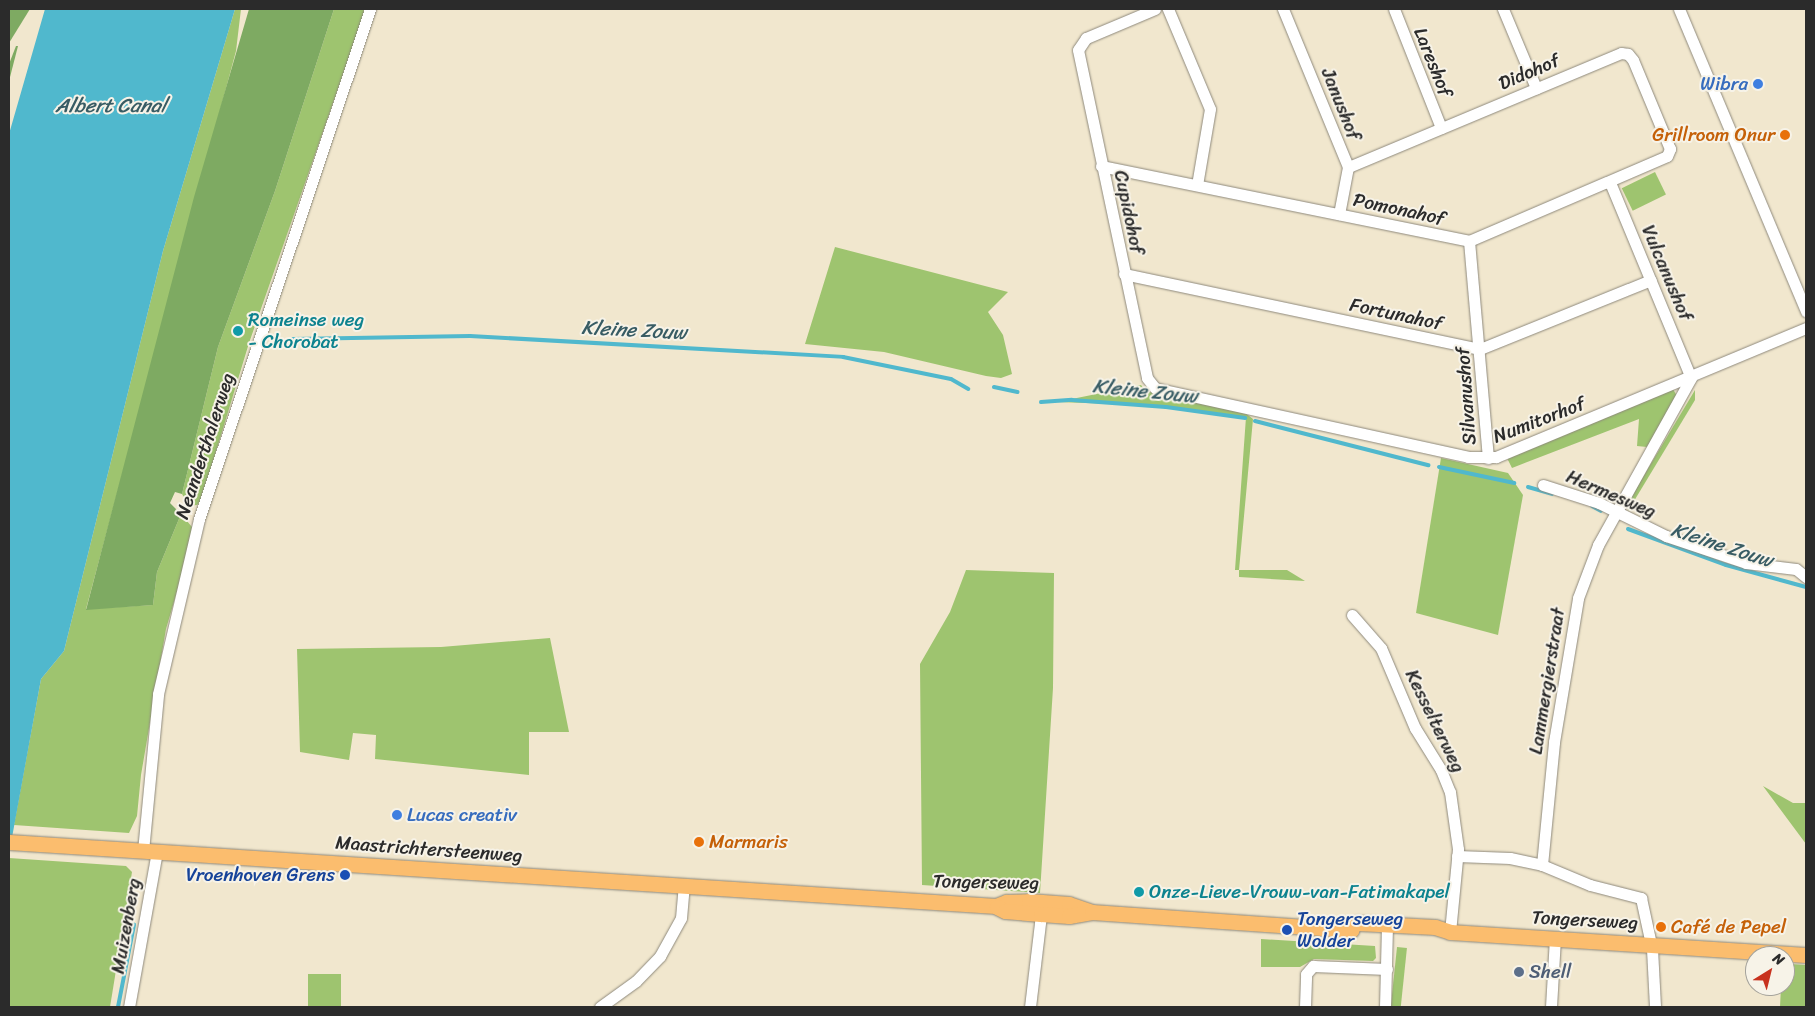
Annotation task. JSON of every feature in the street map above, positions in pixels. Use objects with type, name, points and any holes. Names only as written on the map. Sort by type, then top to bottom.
[{"type":"main road","name":"Maastrichtersteenweg","points":[[9,842],[848,895]]},
{"type":"main road","name":"Tongerseweg","points":[[848,895],[996,906],[1005,911],[1042,908],[1069,916],[1092,912],[1342,927],[1359,932],[1387,929],[1435,937],[1450,932],[1649,943],[1806,955]]},
{"type":"street","name":"Neanderthalerweg","points":[[150,851],[145,819],[158,694],[199,519],[370,9]]},
{"type":"street","name":"Cupidohof","points":[[1154,9],[1081,42],[1078,60],[1147,378],[1155,388]]},
{"type":"street","points":[[1168,9],[1210,109],[1197,185]]},
{"type":"street","name":"Janushof","points":[[1283,9],[1348,167],[1339,214]]},
{"type":"street","name":"Lareshof","points":[[1394,9],[1441,128]]},
{"type":"street","points":[[1503,9],[1536,88]]},
{"type":"street","points":[[1680,9],[1806,311]]},
{"type":"street","name":"Didohof","points":[[1348,167],[1621,53],[1628,54],[1670,149],[1668,156],[1610,182]]},
{"type":"street","name":"Pomonahof","points":[[1101,166],[1469,241]]},
{"type":"street","points":[[1469,241],[1610,182]]},
{"type":"street","name":"Vulcanushof","points":[[1610,182],[1691,378]]},
{"type":"street","name":"Silvanushof","points":[[1469,241],[1480,349],[1488,458]]},
{"type":"street","name":"Fortunahof","points":[[1124,274],[1480,349]]},
{"type":"street","points":[[1480,349],[1651,280]]},
{"type":"street","name":"Numitorhof","points":[[1155,388],[1468,457],[1488,458],[1503,455],[1691,378],[1806,328]]},
{"type":"street","name":"Lammergierstraat","points":[[1542,865],[1550,768],[1569,639],[1592,560],[1691,378]]},
{"type":"street","name":"Hermesweg","points":[[1543,485],[1598,504],[1666,536],[1728,558],[1764,567],[1796,569],[1806,578]]},
{"type":"street","name":"Kesselterweg","points":[[1352,615],[1382,648],[1415,728],[1446,782],[1457,826],[1457,856],[1450,932]]},
{"type":"street","name":"Muizenberg","points":[[129,1007],[150,851]]},
{"type":"street","points":[[1457,856],[1510,858],[1542,865],[1590,884],[1641,898],[1645,906],[1655,1007]]},
{"type":"street","points":[[600,1007],[636,981],[660,956],[681,918],[684,886]]},
{"type":"street","points":[[1030,1007],[1042,908]]},
{"type":"street","points":[[1385,1007],[1387,929]]},
{"type":"street","points":[[1551,1007],[1555,938]]},
{"type":"street","points":[[1305,1007],[1306,974],[1310,967],[1317,964],[1386,969]]},
{"type":"green space","points":[[9,9],[30,9],[9,43]]},
{"type":"green space","points":[[235,9],[241,9],[236,51],[86,609],[153,605],[157,572],[181,514],[192,527],[191,544],[166,629],[141,775],[137,816],[129,833],[14,825],[41,679],[64,651],[163,251]]},
{"type":"green space","points":[[249,9],[334,9],[275,191],[218,347],[182,494],[175,492],[170,503],[181,514],[157,572],[153,605],[86,610],[194,197]]},
{"type":"green space","points":[[334,9],[366,9],[249,343],[201,501],[197,505],[189,506],[182,494],[218,347],[275,191]]},
{"type":"green space","points":[[16,46],[18,46],[9,81],[9,64]]},
{"type":"green space","points":[[1655,172],[1666,194],[1633,211],[1622,188]]},
{"type":"green space","points":[[835,247],[1008,292],[988,312],[1003,335],[1012,374],[1001,378],[986,376],[884,352],[805,344]]},
{"type":"green space","points":[[1141,385],[1146,391],[1244,412],[1253,419],[1239,570],[1235,570],[1246,417],[1145,405],[1057,402]]},
{"type":"green space","points":[[1673,389],[1678,398],[1647,447],[1637,446],[1639,419],[1512,468],[1506,456]]},
{"type":"green space","points":[[1695,390],[1695,400],[1628,511],[1628,502]]},
{"type":"green space","points":[[1441,458],[1508,473],[1523,495],[1498,635],[1416,613]]},
{"type":"green space","points":[[966,570],[1054,573],[1053,688],[1040,893],[922,885],[920,664],[950,612]]},
{"type":"green space","points":[[1239,570],[1287,570],[1305,581],[1239,577]]},
{"type":"green space","points":[[550,638],[569,732],[529,732],[529,775],[375,759],[376,735],[353,733],[349,760],[300,752],[297,649],[441,647]]},
{"type":"green space","points":[[1763,786],[1793,803],[1806,803],[1806,844]]},
{"type":"green space","points":[[9,858],[126,866],[132,872],[110,1007],[9,1007]]},
{"type":"green space","points":[[1261,939],[1375,946],[1376,958],[1373,961],[1314,959],[1300,967],[1261,967]]},
{"type":"green space","points":[[1397,947],[1407,948],[1401,1007],[1391,1007]]},
{"type":"green space","points":[[1795,964],[1806,965],[1806,1007],[1780,1007],[1781,996],[1795,996]]},
{"type":"green space","points":[[308,974],[341,974],[341,1007],[308,1007]]},
{"type":"water","name":"Albert Canal","points":[[45,9],[235,9],[163,251],[64,651],[41,679],[9,854],[9,134]]},
{"type":"waterway","name":"Kleine Zouw","points":[[293,339],[470,336],[843,357],[951,379],[968,389]]},
{"type":"waterway","name":"Kleine Zouw","points":[[994,387],[1017,392]]},
{"type":"waterway","name":"Kleine Zouw","points":[[1041,402],[1072,400],[1166,407],[1245,418]]},
{"type":"waterway","name":"Kleine Zouw","points":[[1255,421],[1428,465]]},
{"type":"waterway","name":"Kleine Zouw","points":[[1439,467],[1514,483]]},
{"type":"waterway","name":"Kleine Zouw","points":[[1528,487],[1552,494]]},
{"type":"waterway","name":"Kleine Zouw","points":[[1592,506],[1601,511]]},
{"type":"waterway","name":"Kleine Zouw","points":[[1628,529],[1726,565],[1806,587]]},
{"type":"waterway","points":[[118,1007],[134,925]]},
{"type":"place","name":"Wibra","points":[[1758,84]]},
{"type":"place","name":"Grillroom Onur","points":[[1785,135]]},
{"type":"place","name":"Romeinse weg - Chorobat","points":[[238,331]]},
{"type":"place","name":"Lucas creativ","points":[[397,815]]},
{"type":"place","name":"Marmaris","points":[[699,842]]},
{"type":"place","name":"Vroenhoven Grens","points":[[345,875]]},
{"type":"place","name":"Onze-Lieve-Vrouw-van-Fatimakapel","points":[[1139,892]]},
{"type":"place","name":"Café de Pepel","points":[[1661,927]]},
{"type":"place","name":"Tongerseweg Wolder","points":[[1287,930]]},
{"type":"place","name":"Shell","points":[[1519,972]]}]
